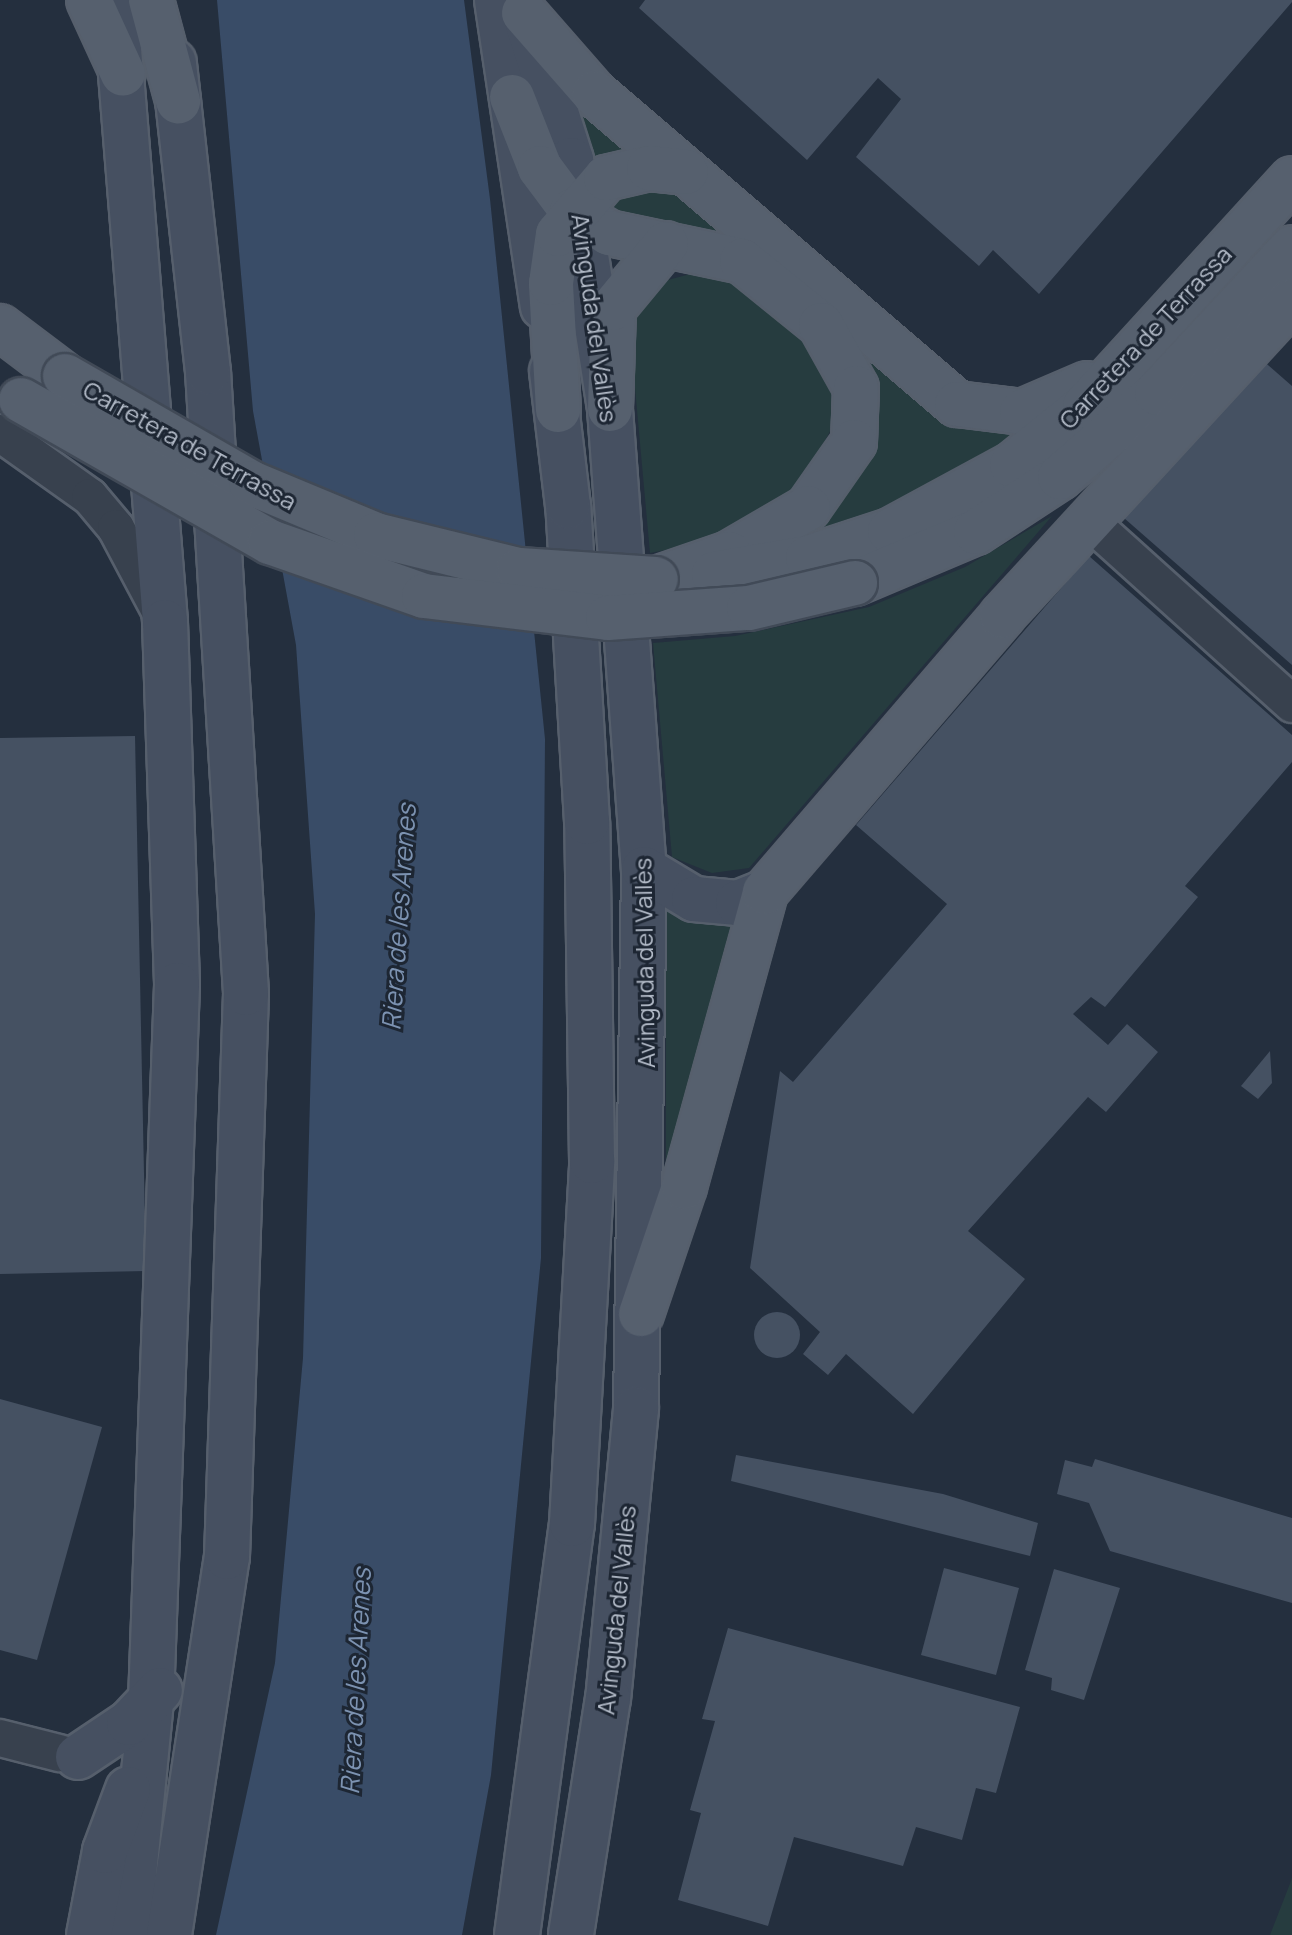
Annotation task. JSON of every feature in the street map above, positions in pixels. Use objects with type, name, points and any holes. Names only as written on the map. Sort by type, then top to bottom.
[{"type":"main road","points":[[89,0],[123,74]]},
{"type":"main road","points":[[89,1935],[130,1817],[145,1760],[151,1701],[177,985],[165,622],[115,0]]},
{"type":"main road","points":[[151,0],[178,101]]},
{"type":"main road","points":[[167,0],[208,372],[246,993],[225,1497],[227,1557],[169,1935]]},
{"type":"main road","points":[[513,4],[594,93],[957,404],[1022,412],[1117,367]]},
{"type":"main road","name":"Avinguda del Vallès","points":[[513,4],[512,97],[558,410],[587,822],[592,1161],[572,1524],[517,1935]]},
{"type":"main road","name":"Avinguda del Vallès","points":[[513,4],[562,121],[610,409],[644,869],[641,1314],[608,1698],[571,1935]]},
{"type":"main road","points":[[512,97],[540,168],[577,210],[609,233],[719,252],[764,275],[821,325],[849,367],[859,406],[854,442],[822,494],[787,524],[656,579]]},
{"type":"main road","points":[[558,410],[552,253],[577,210],[624,170],[686,172]]},
{"type":"main road","name":"Carretera de Terrassa","points":[[7,407],[270,542],[424,596],[608,618],[749,608],[844,567],[1012,465],[1085,406],[1117,367],[1292,179]]},
{"type":"main road","points":[[610,409],[613,308],[666,244]]},
{"type":"main road","name":"Carretera de Terrassa","points":[[0,344],[65,376],[251,483],[376,535],[519,570],[656,579],[743,571],[844,567],[976,532],[1060,477],[1157,393],[1292,248]]},
{"type":"main road","points":[[641,1314],[684,1187],[765,892],[1088,520],[1292,301]]},
{"type":"main road","points":[[0,327],[65,376]]},
{"type":"main road","points":[[644,869],[694,899],[738,903],[765,892]]},
{"type":"main road","points":[[128,1935],[130,1817],[69,1755],[151,1701],[189,1635],[204,1551],[225,1497]]},
{"type":"street","points":[[7,407],[116,528],[165,622]]},
{"type":"street","points":[[1088,520],[1292,704]]},
{"type":"street","points":[[0,1738],[69,1755]]},
{"type":"green space","points":[[574,89],[649,156],[581,176]]},
{"type":"green space","points":[[629,187],[679,191],[740,239],[610,214],[608,196]]},
{"type":"green space","points":[[698,272],[733,281],[813,349],[833,390],[833,426],[802,482],[780,500],[703,543],[650,553],[630,333],[636,310],[664,281]]},
{"type":"green space","points":[[862,349],[964,426],[1020,432],[890,509],[798,540],[836,505],[862,467]]},
{"type":"green space","points":[[1052,516],[749,868],[712,873],[672,857],[653,643],[735,636],[869,607],[965,567]]},
{"type":"green space","points":[[664,899],[738,914],[666,1165],[666,998]]},
{"type":"green space","points":[[1292,1877],[1292,1935],[1270,1935],[1291,1881]]},
{"type":"water","name":"Riera de les Arenes","points":[[217,0],[464,0],[490,199],[545,739],[541,1258],[491,1775],[462,1935],[216,1935],[275,1663],[303,1358],[315,914],[296,645],[253,411]]},
{"type":"building","points":[[645,0],[1292,2],[1039,294],[993,250],[979,266],[856,157],[901,99],[878,78],[807,160],[639,8]]},
{"type":"building","points":[[1261,359],[1292,386],[1292,665],[1124,518]]},
{"type":"building","points":[[1089,556],[1292,735],[1292,762],[1185,886],[1198,897],[1105,1007],[1091,997],[1073,1014],[1108,1045],[1127,1024],[1158,1052],[1106,1112],[1088,1097],[968,1231],[1025,1279],[913,1414],[846,1354],[828,1375],[803,1354],[820,1332],[750,1268],[780,1071],[793,1082],[947,904],[856,825]]},
{"type":"building","points":[[135,736],[146,1271],[0,1274],[0,738]]},
{"type":"building","points":[[1270,1051],[1272,1083],[1258,1099],[1241,1086]]},
{"type":"building","points":[[777,1312],[794,1318],[800,1335],[794,1352],[777,1358],[760,1352],[754,1335],[760,1318]]},
{"type":"building","points":[[0,1399],[102,1427],[37,1660],[0,1650]]},
{"type":"building","points":[[736,1455],[943,1494],[1038,1523],[1030,1556],[731,1481]]},
{"type":"building","points":[[1095,1459],[1292,1518],[1292,1603],[1110,1551],[1089,1503],[1057,1494],[1065,1460],[1092,1467]]},
{"type":"building","points":[[944,1568],[1019,1588],[996,1675],[921,1655]]},
{"type":"building","points":[[1054,1569],[1120,1588],[1084,1700],[1051,1690],[1052,1678],[1025,1670]]},
{"type":"building","points":[[728,1628],[1020,1707],[996,1793],[976,1788],[962,1840],[916,1827],[903,1866],[794,1837],[768,1926],[678,1900],[701,1813],[690,1810],[715,1721],[702,1719]]}]
